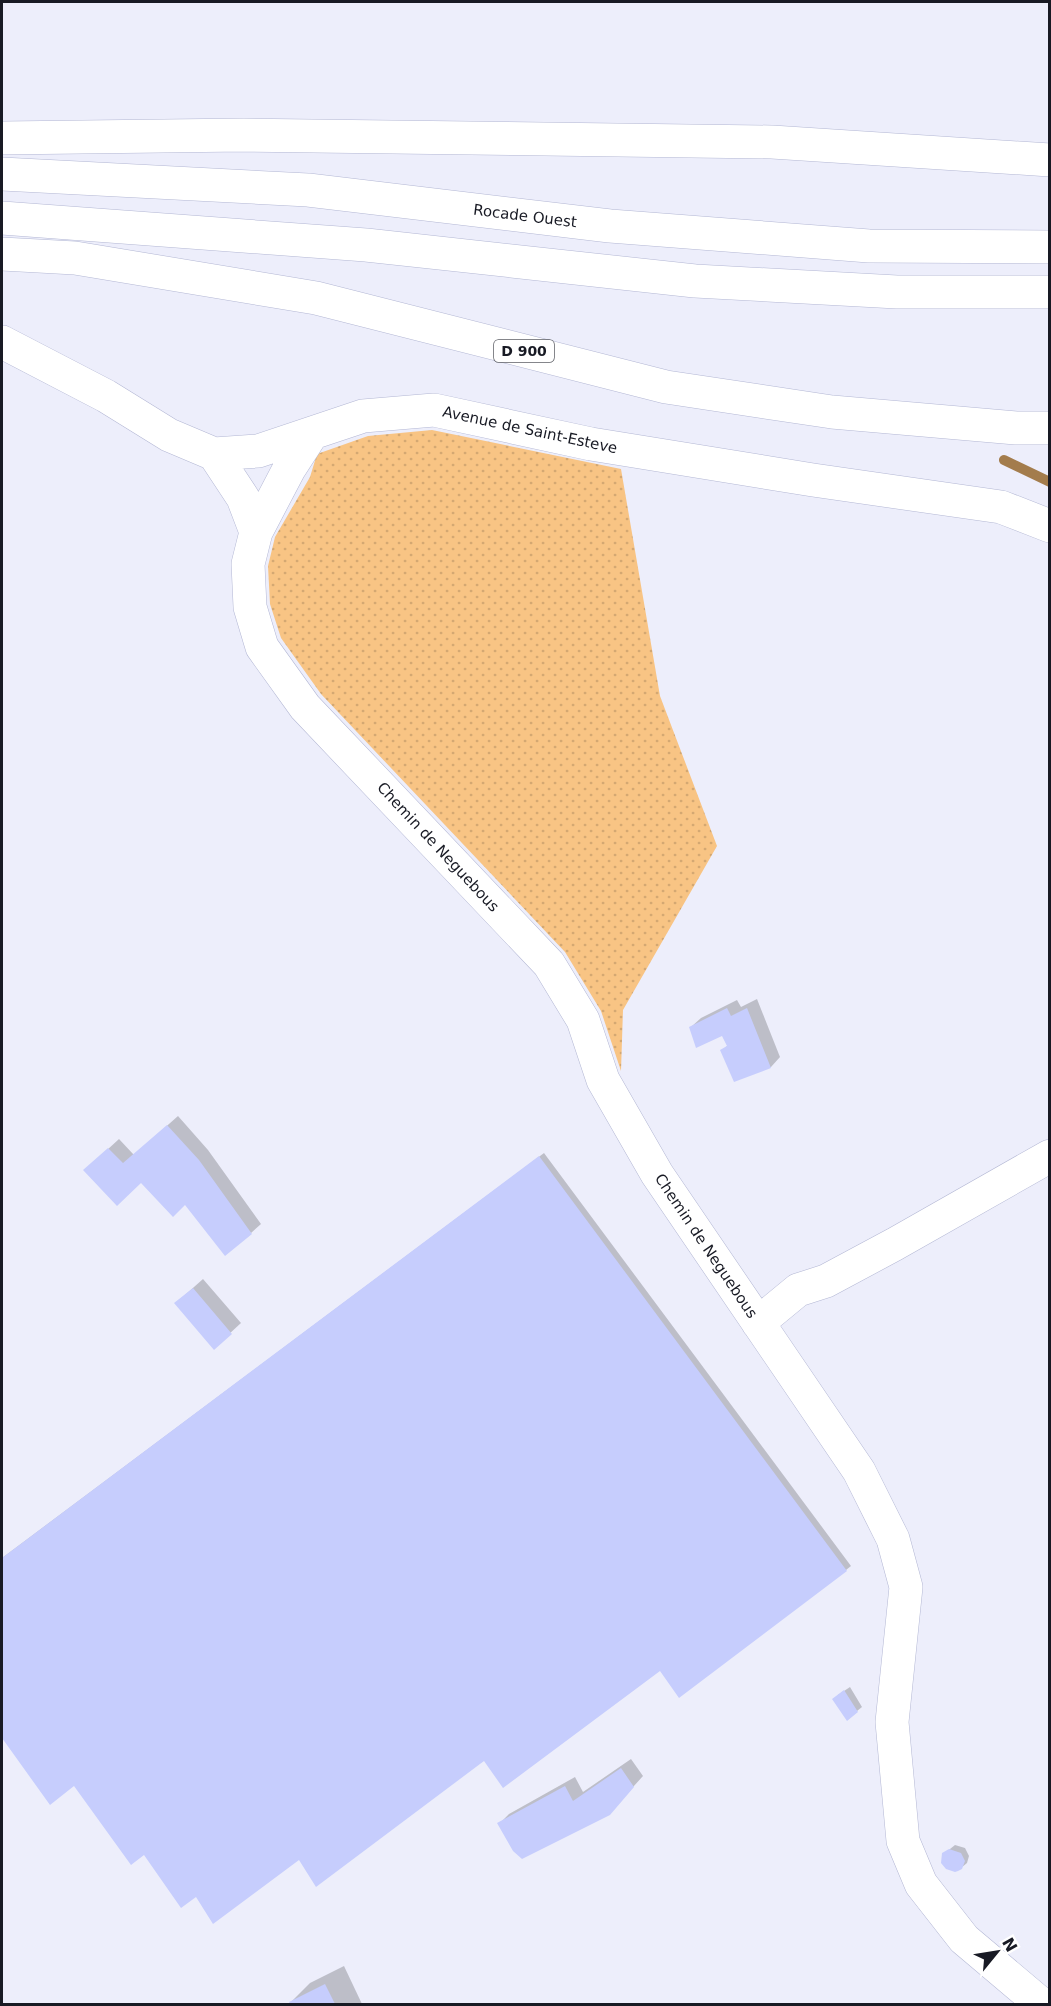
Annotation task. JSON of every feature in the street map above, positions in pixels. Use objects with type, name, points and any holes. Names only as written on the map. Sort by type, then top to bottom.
[{"type":"main road","points":[[2,138],[244,135],[772,142],[1050,160]]},
{"type":"main road","name":"Rocade Ouest","points":[[2,174],[308,189],[610,226],[869,246],[1050,247]]},
{"type":"main road","points":[[2,218],[366,245],[695,281],[897,292],[1050,292]]},
{"type":"main road","name":"D 900","points":[[2,254],[75,258],[316,298],[666,387],[832,412],[1016,428],[1050,428]]},
{"type":"main road","name":"Avenue de Saint-Esteve","points":[[2,342],[106,396],[169,435],[214,454],[258,451],[363,416],[434,410],[591,444],[813,480],[1001,507],[1050,526]]},
{"type":"main road","name":"Chemin de Neguebous","points":[[311,435],[289,469],[256,532],[248,564],[250,607],[262,647],[305,707],[549,964],[583,1020],[603,1080],[657,1173],[859,1471],[893,1539],[906,1587],[892,1722],[903,1840],[921,1884],[964,1939],[1041,2004]]},
{"type":"main road","points":[[214,454],[243,498],[256,532]]},
{"type":"main road","points":[[758,1323],[798,1290],[826,1281],[1050,1156]]},
{"type":"shaded area","points":[[432,430],[621,469],[660,696],[717,846],[623,1010],[621,1071],[601,1011],[565,952],[321,694],[281,638],[270,604],[268,566],[275,537],[310,477],[317,454],[368,436]]},
{"type":"building","points":[[727,1008],[731,1016],[747,1008],[771,1068],[734,1082],[720,1050],[727,1046],[722,1036],[696,1048],[689,1027]]},
{"type":"building","points":[[167,1125],[199,1160],[252,1234],[225,1256],[185,1205],[173,1217],[141,1183],[117,1206],[83,1170],[108,1148],[123,1163]]},
{"type":"building","points":[[539,1156],[847,1571],[679,1698],[660,1671],[503,1788],[484,1761],[316,1887],[299,1860],[213,1924],[196,1897],[181,1908],[144,1855],[131,1865],[74,1786],[50,1805],[2,1738],[2,1558]]},
{"type":"building","points":[[193,1288],[232,1334],[214,1350],[174,1303]]},
{"type":"building","points":[[844,1690],[858,1712],[847,1721],[832,1699]]},
{"type":"building","points":[[621,1768],[634,1787],[610,1815],[522,1859],[513,1851],[497,1823],[565,1786],[573,1801]]},
{"type":"building","points":[[949,1849],[961,1853],[965,1861],[962,1869],[955,1872],[946,1869],[941,1863],[942,1853]]},
{"type":"building","points":[[325,1984],[335,2004],[290,2004],[289,2002]]},
{"type":"waterway","points":[[1004,460],[1050,482]]}]
